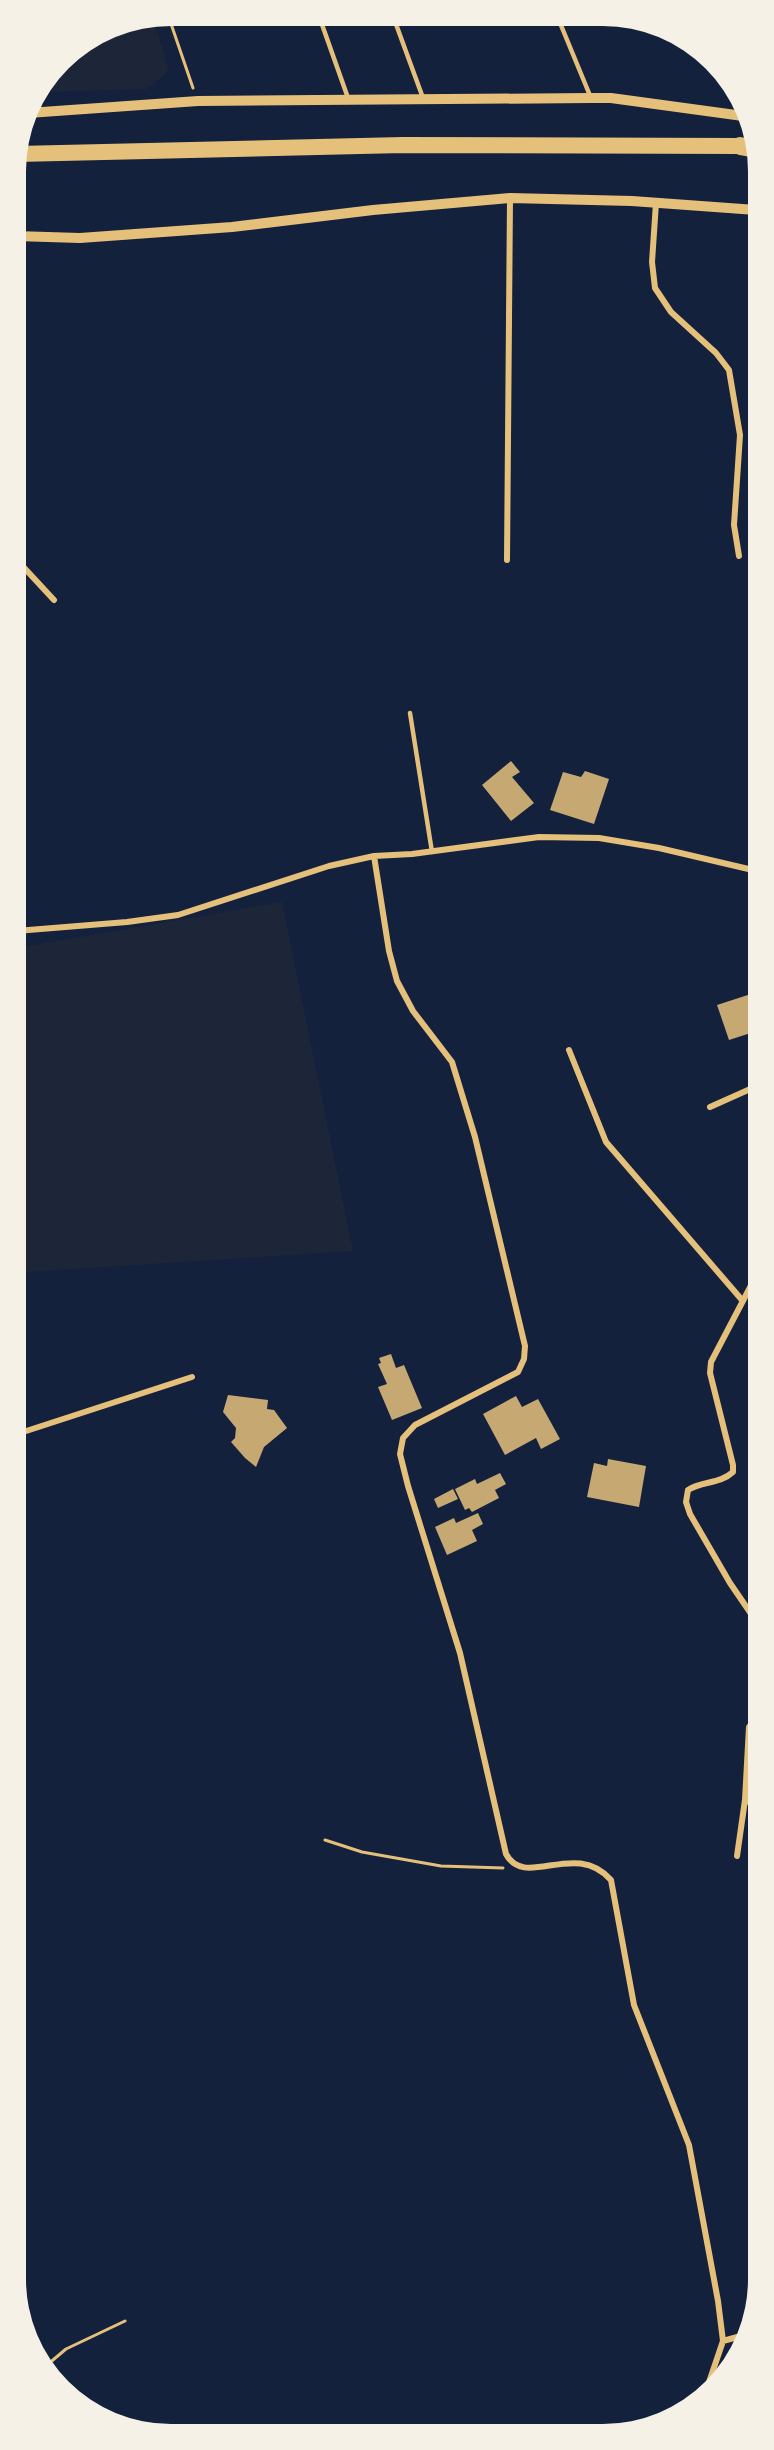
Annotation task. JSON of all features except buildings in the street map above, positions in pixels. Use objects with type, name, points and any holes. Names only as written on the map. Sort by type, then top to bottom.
[{"type":"highway","points":[[27,154],[403,145],[747,147]]},
{"type":"street","points":[[38,112],[198,101],[611,98],[738,115]]},
{"type":"street","points":[[507,560],[510,198]]},
{"type":"street","points":[[26,236],[80,238],[208,229],[373,210],[510,198],[656,203],[748,209]]},
{"type":"street","points":[[656,203],[652,262],[655,288],[671,312],[716,353],[729,370],[740,435],[734,525],[739,556]]},
{"type":"street","points":[[26,570],[54,600]]},
{"type":"street","points":[[26,930],[127,922],[178,915],[330,866],[374,856],[432,852],[539,837],[598,838],[659,848],[748,869]]},
{"type":"street","points":[[374,856],[389,951],[397,981],[413,1011],[452,1062],[475,1137],[525,1346],[524,1359],[518,1372],[415,1425],[403,1438],[400,1454],[460,1653],[506,1854],[510,1863],[521,1869],[576,1862],[592,1865],[604,1872],[611,1880],[634,2005],[689,2145],[718,2301],[723,2341],[711,2377]]},
{"type":"street","points":[[569,1050],[606,1143],[742,1300]]},
{"type":"street","points":[[710,1107],[748,1090]]},
{"type":"street","points":[[748,1290],[715,1352],[710,1373],[733,1472],[728,1477],[696,1485],[688,1490],[687,1502],[690,1514],[748,1609]]},
{"type":"street","points":[[26,1431],[192,1377]]},
{"type":"street","points":[[737,1856],[745,1800],[748,1745]]},
{"type":"street","points":[[723,2341],[736,2337]]},
{"type":"lane","points":[[322,26],[348,100]]},
{"type":"lane","points":[[397,26],[423,98]]},
{"type":"lane","points":[[561,26],[591,98]]},
{"type":"lane","points":[[410,713],[432,852]]},
{"type":"path","points":[[172,26],[198,101]]},
{"type":"path","points":[[325,1840],[362,1852],[441,1866],[521,1869]]},
{"type":"path","points":[[51,2362],[66,2349],[126,2320]]},
{"type":"shaded area","points":[[156,27],[169,71],[147,89],[49,92],[75,61],[106,40],[133,30]]},
{"type":"shaded area","points":[[282,902],[353,1251],[26,1272],[26,946]]}]
